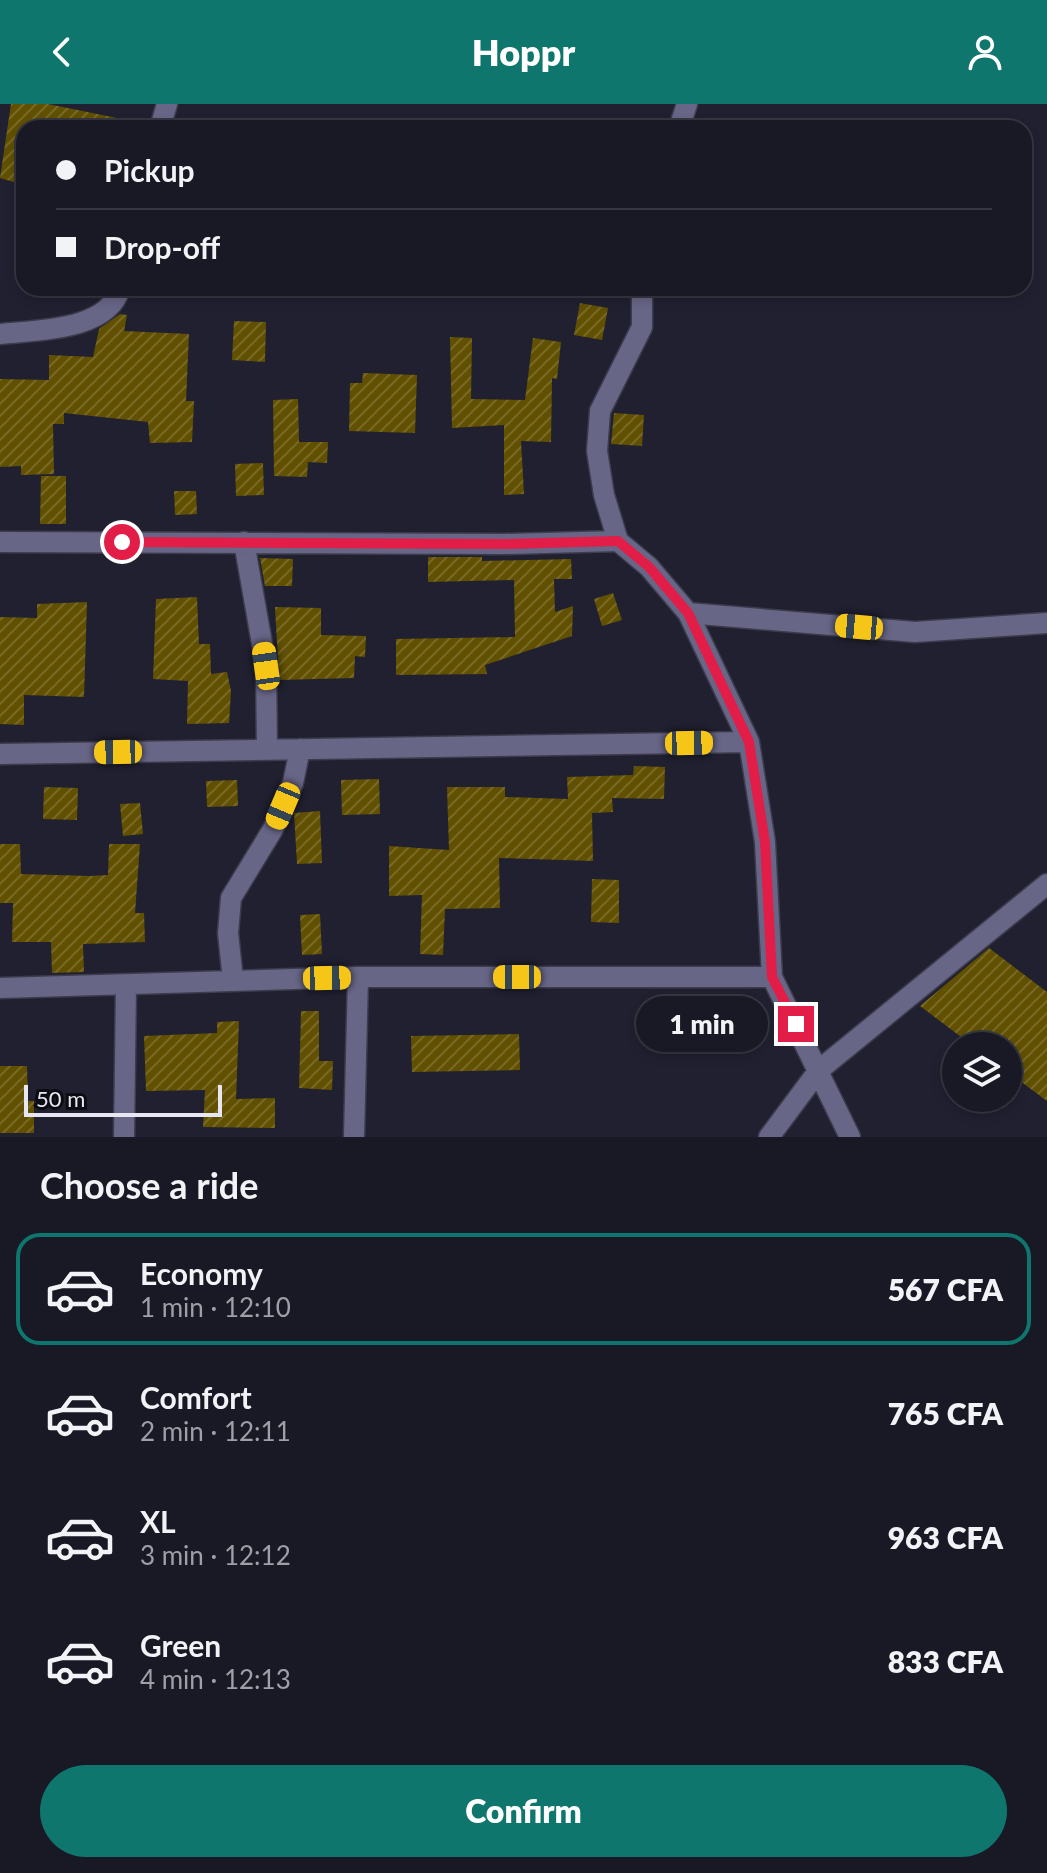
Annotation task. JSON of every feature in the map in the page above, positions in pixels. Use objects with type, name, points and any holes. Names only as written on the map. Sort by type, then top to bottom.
[{"type":"street","points":[[0,334],[93,319],[107,311],[115,296]]},
{"type":"street","points":[[642,296],[642,327],[600,411],[598,437],[604,495],[618,541],[657,575],[688,613],[749,742],[765,842],[772,977],[850,1137]]},
{"type":"street","points":[[0,542],[618,541]]},
{"type":"street","points":[[244,542],[266,666],[267,749]]},
{"type":"street","points":[[688,613],[915,632],[1047,623]]},
{"type":"street","points":[[0,754],[749,742]]},
{"type":"street","points":[[233,980],[228,933],[231,898],[273,829],[293,783],[300,749]]},
{"type":"street","points":[[769,1137],[819,1070],[1047,884]]},
{"type":"street","points":[[0,988],[358,977],[772,977]]},
{"type":"street","points":[[354,1137],[358,977]]},
{"type":"street","points":[[124,1137],[126,985]]},
{"type":"building","points":[[11,104],[48,104],[117,118],[16,120],[16,183],[0,178]]},
{"type":"building","points":[[580,303],[608,308],[602,340],[574,335]]},
{"type":"building","points":[[120,314],[127,315],[124,331],[189,334],[186,401],[194,401],[192,442],[150,443],[148,422],[64,413],[64,424],[53,424],[54,474],[21,475],[21,466],[0,467],[0,379],[49,380],[49,355],[93,357],[99,329]]},
{"type":"building","points":[[234,321],[266,322],[265,362],[232,360]]},
{"type":"building","points":[[450,337],[472,338],[471,399],[525,400],[533,338],[561,342],[557,379],[552,378],[551,442],[521,441],[524,494],[504,495],[504,425],[452,428]]},
{"type":"building","points":[[363,373],[417,375],[415,433],[349,431],[350,383],[362,383]]},
{"type":"building","points":[[298,399],[299,442],[328,442],[327,463],[308,462],[307,477],[274,476],[273,400]]},
{"type":"building","points":[[614,413],[644,415],[642,446],[611,444]]},
{"type":"building","points":[[263,463],[264,495],[236,496],[235,464]]},
{"type":"building","points":[[41,476],[66,476],[66,524],[40,524]]},
{"type":"building","points":[[174,491],[196,491],[197,514],[175,515]]},
{"type":"building","points":[[428,557],[482,557],[482,561],[571,559],[572,579],[554,579],[555,612],[573,606],[572,636],[485,665],[487,674],[396,675],[396,639],[515,637],[514,580],[428,582]]},
{"type":"building","points":[[260,558],[293,559],[292,586],[265,586]]},
{"type":"building","points":[[613,593],[622,620],[602,626],[594,599]]},
{"type":"building","points":[[197,597],[199,644],[210,644],[211,674],[227,672],[231,691],[229,723],[187,724],[188,681],[153,679],[156,599]]},
{"type":"building","points":[[87,602],[84,697],[24,695],[24,725],[0,724],[0,617],[37,618],[37,604]]},
{"type":"building","points":[[275,607],[321,608],[321,635],[366,636],[365,657],[355,656],[354,678],[279,680]]},
{"type":"building","points":[[634,766],[665,767],[664,799],[612,798],[613,812],[592,813],[593,861],[499,858],[500,908],[445,909],[443,955],[420,954],[422,895],[389,896],[389,846],[449,850],[447,787],[505,787],[505,797],[568,799],[567,777],[633,775]]},
{"type":"building","points":[[379,779],[380,814],[342,815],[341,780]]},
{"type":"building","points":[[237,780],[238,806],[207,807],[206,781]]},
{"type":"building","points":[[44,787],[78,788],[77,820],[43,819]]},
{"type":"building","points":[[140,803],[143,834],[123,836],[120,804]]},
{"type":"building","points":[[320,811],[322,863],[297,864],[294,813]]},
{"type":"building","points":[[0,844],[20,844],[21,874],[90,876],[108,875],[109,844],[140,844],[135,913],[144,913],[145,942],[83,944],[84,972],[52,973],[51,942],[12,942],[13,903],[0,903]]},
{"type":"building","points":[[592,879],[619,880],[619,923],[591,922]]},
{"type":"building","points":[[320,914],[322,954],[302,955],[300,915]]},
{"type":"building","points":[[989,948],[1047,992],[1047,1101],[1022,1082],[1022,1032],[954,1032],[920,1006]]},
{"type":"building","points":[[301,1011],[319,1011],[319,1061],[333,1061],[332,1090],[299,1088]]},
{"type":"building","points":[[239,1021],[236,1099],[275,1098],[275,1128],[203,1127],[205,1090],[146,1091],[144,1036],[217,1033],[217,1022]]},
{"type":"building","points":[[519,1034],[520,1070],[412,1072],[411,1036]]},
{"type":"building","points":[[0,1066],[27,1066],[28,1101],[34,1101],[34,1133],[0,1133]]},
{"type":"route","points":[[122,542],[505,544],[618,541],[649,567],[688,613],[749,742],[765,842],[772,977],[796,1024]]}]
